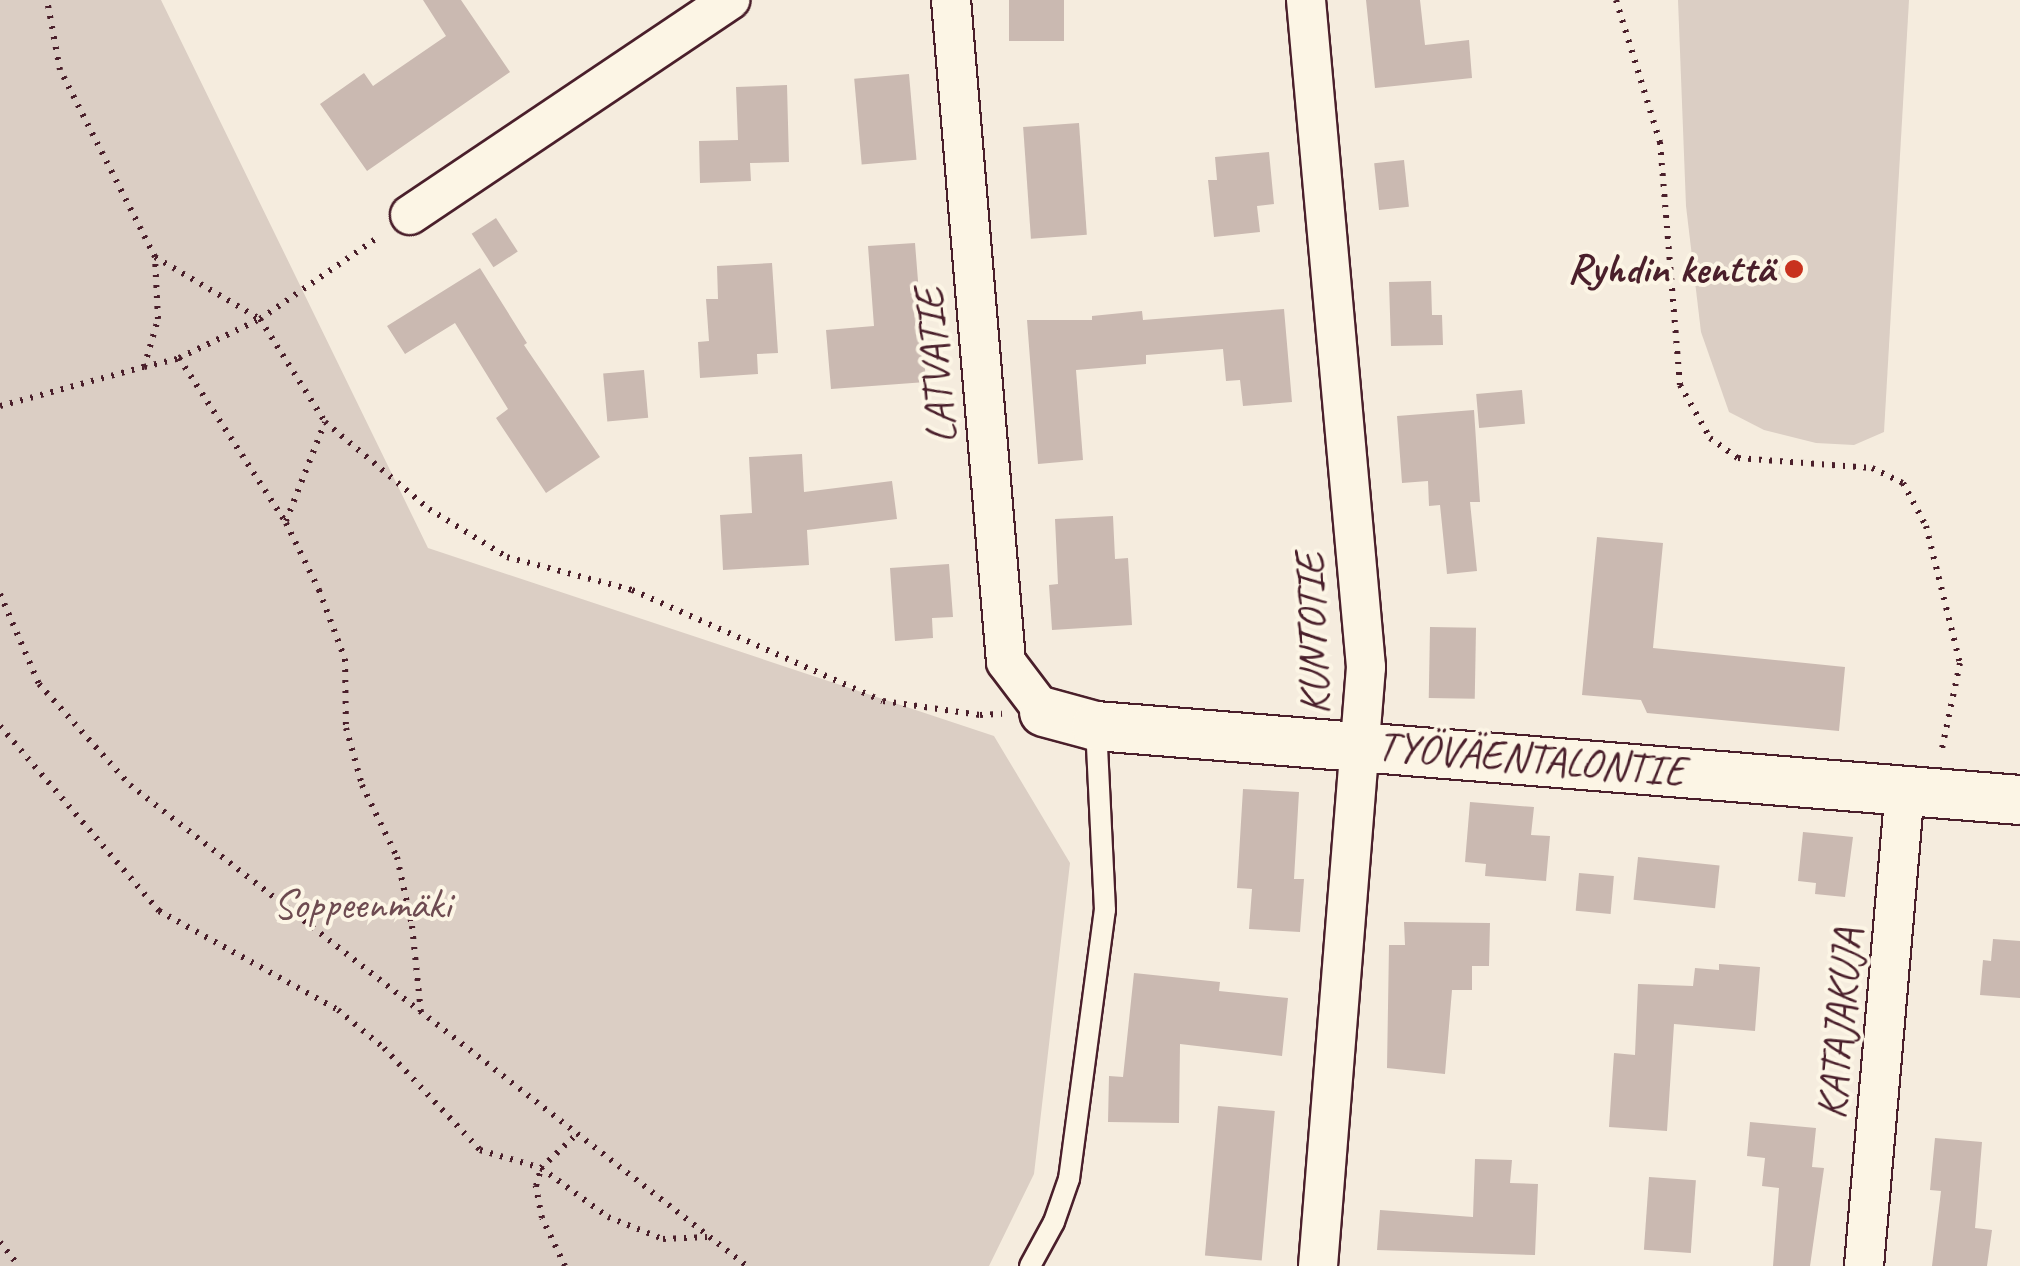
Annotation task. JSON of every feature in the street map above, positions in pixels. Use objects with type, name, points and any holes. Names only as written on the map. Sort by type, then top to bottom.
[{"type":"street","points":[[410,215],[730,0]]},
{"type":"street","name":"LATVATIE","points":[[950,0],[1006,662],[1044,712]]},
{"type":"street","name":"KUNTOTIE","points":[[1306,0],[1366,668],[1318,1266]]},
{"type":"street","name":"TYÖVÄENTALONTIE","points":[[1044,712],[1096,726],[1360,744],[2020,800]]},
{"type":"street","name":"KATAJAKUJA","points":[[1864,1266],[1919,791]]},
{"type":"lane","points":[[1030,1266],[1054,1222],[1069,1179],[1104,910],[1096,726]]},
{"type":"path","points":[[47,0],[60,70],[155,257],[158,319],[144,367]]},
{"type":"path","points":[[1616,0],[1660,142],[1680,385],[1710,438],[1738,458],[1872,468],[1903,483],[1926,526],[1960,663],[1919,791]]},
{"type":"path","points":[[0,406],[179,358],[260,319],[410,215]]},
{"type":"path","points":[[155,257],[260,319],[324,422],[429,509],[506,557],[632,590],[883,700],[980,715],[1044,712]]},
{"type":"path","points":[[179,358],[286,522],[319,590],[344,659],[346,728],[362,786],[398,857],[412,926],[421,1014]]},
{"type":"path","points":[[286,522],[324,422]]},
{"type":"path","points":[[0,594],[40,684],[130,785],[746,1266]]},
{"type":"path","points":[[0,726],[160,911],[338,1010],[384,1048],[480,1150],[541,1168],[608,1217],[663,1239],[709,1237]]},
{"type":"path","points":[[565,1266],[542,1218],[536,1186],[541,1168],[577,1134]]},
{"type":"path","points":[[0,1242],[19,1266]]},
{"type":"green space","name":"Soppeenmäki","points":[[0,0],[161,0],[428,548],[994,736],[1070,863],[1034,1174],[989,1266],[0,1266]]},
{"type":"green space","name":"Ryhdin kenttä","points":[[1678,0],[1909,0],[1884,432],[1854,445],[1816,443],[1764,430],[1729,412],[1701,332],[1686,206]]},
{"type":"building","points":[[423,0],[461,0],[510,72],[367,171],[320,104],[364,73],[373,86],[446,36]]},
{"type":"building","points":[[1009,0],[1064,0],[1064,41],[1009,41]]},
{"type":"building","points":[[1366,0],[1420,0],[1425,45],[1469,40],[1472,78],[1375,88]]},
{"type":"building","points":[[909,74],[916,160],[862,164],[854,79]]},
{"type":"building","points":[[787,85],[789,162],[750,163],[751,181],[700,183],[699,141],[738,140],[736,87]]},
{"type":"building","points":[[1079,123],[1087,235],[1031,239],[1023,127]]},
{"type":"building","points":[[1269,152],[1274,204],[1257,206],[1260,232],[1214,237],[1208,180],[1217,180],[1215,157]]},
{"type":"building","points":[[1404,160],[1409,207],[1379,210],[1374,163]]},
{"type":"building","points":[[496,218],[518,252],[493,267],[472,234]]},
{"type":"building","points":[[915,243],[926,382],[831,389],[826,330],[874,326],[868,246]]},
{"type":"building","points":[[772,263],[778,353],[757,354],[758,374],[700,378],[698,342],[709,341],[706,299],[718,299],[717,266]]},
{"type":"building","points":[[480,268],[527,343],[524,345],[600,457],[546,493],[496,418],[508,409],[455,323],[405,354],[387,326]]},
{"type":"building","points":[[1431,281],[1432,315],[1442,315],[1443,345],[1391,346],[1389,282]]},
{"type":"building","points":[[1284,309],[1292,402],[1243,406],[1240,380],[1226,381],[1223,349],[1146,355],[1146,364],[1076,370],[1083,460],[1038,464],[1027,320],[1092,320],[1092,316],[1142,311],[1143,320]]},
{"type":"building","points":[[644,370],[648,418],[607,421],[603,374]]},
{"type":"building","points":[[1522,390],[1525,424],[1479,428],[1476,394]]},
{"type":"building","points":[[1474,410],[1480,502],[1470,502],[1477,571],[1447,574],[1440,505],[1429,506],[1428,481],[1402,483],[1397,416]]},
{"type":"building","points":[[802,454],[804,492],[892,481],[897,519],[807,530],[809,565],[723,570],[720,515],[752,513],[749,457]]},
{"type":"building","points":[[1113,516],[1115,559],[1128,558],[1132,625],[1052,630],[1049,585],[1058,584],[1055,519]]},
{"type":"building","points":[[1597,537],[1663,543],[1653,648],[1845,667],[1839,731],[1647,713],[1641,700],[1582,695]]},
{"type":"building","points":[[949,564],[953,617],[932,618],[933,638],[895,641],[890,568]]},
{"type":"building","points":[[1430,627],[1476,628],[1475,699],[1429,698]]},
{"type":"building","points":[[1243,789],[1299,792],[1294,879],[1304,879],[1300,932],[1249,929],[1252,889],[1237,888]]},
{"type":"building","points":[[1470,802],[1534,807],[1531,835],[1550,836],[1546,881],[1485,876],[1486,864],[1465,862]]},
{"type":"building","points":[[1803,832],[1853,837],[1845,897],[1815,894],[1816,883],[1798,881]]},
{"type":"building","points":[[1638,857],[1720,866],[1715,908],[1634,900]]},
{"type":"building","points":[[1579,873],[1614,876],[1611,914],[1576,911]]},
{"type":"building","points":[[1404,922],[1490,923],[1489,966],[1472,966],[1472,990],[1452,990],[1445,1074],[1387,1068],[1389,945],[1405,945]]},
{"type":"building","points":[[1993,939],[2020,941],[2020,998],[1980,995],[1983,960],[1991,961]]},
{"type":"building","points":[[1719,964],[1760,967],[1755,1031],[1674,1024],[1667,1131],[1609,1127],[1614,1053],[1635,1055],[1638,984],[1693,986],[1695,968],[1719,970]]},
{"type":"building","points":[[1134,973],[1220,982],[1219,991],[1288,998],[1282,1056],[1180,1044],[1179,1123],[1108,1122],[1109,1076],[1123,1077]]},
{"type":"building","points":[[1218,1106],[1275,1111],[1262,1260],[1205,1255]]},
{"type":"building","points":[[1750,1122],[1816,1128],[1812,1167],[1824,1168],[1810,1266],[1773,1266],[1779,1188],[1762,1186],[1765,1158],[1747,1156]]},
{"type":"building","points":[[1935,1138],[1982,1142],[1975,1228],[1992,1230],[1987,1266],[1932,1266],[1941,1191],[1930,1190]]},
{"type":"building","points":[[1475,1159],[1512,1160],[1510,1183],[1538,1184],[1535,1255],[1377,1250],[1380,1210],[1473,1217]]},
{"type":"building","points":[[1649,1177],[1696,1180],[1691,1253],[1644,1250]]},
{"type":"place","name":"Ryhdin kenttä","points":[[1794,269]]}]
